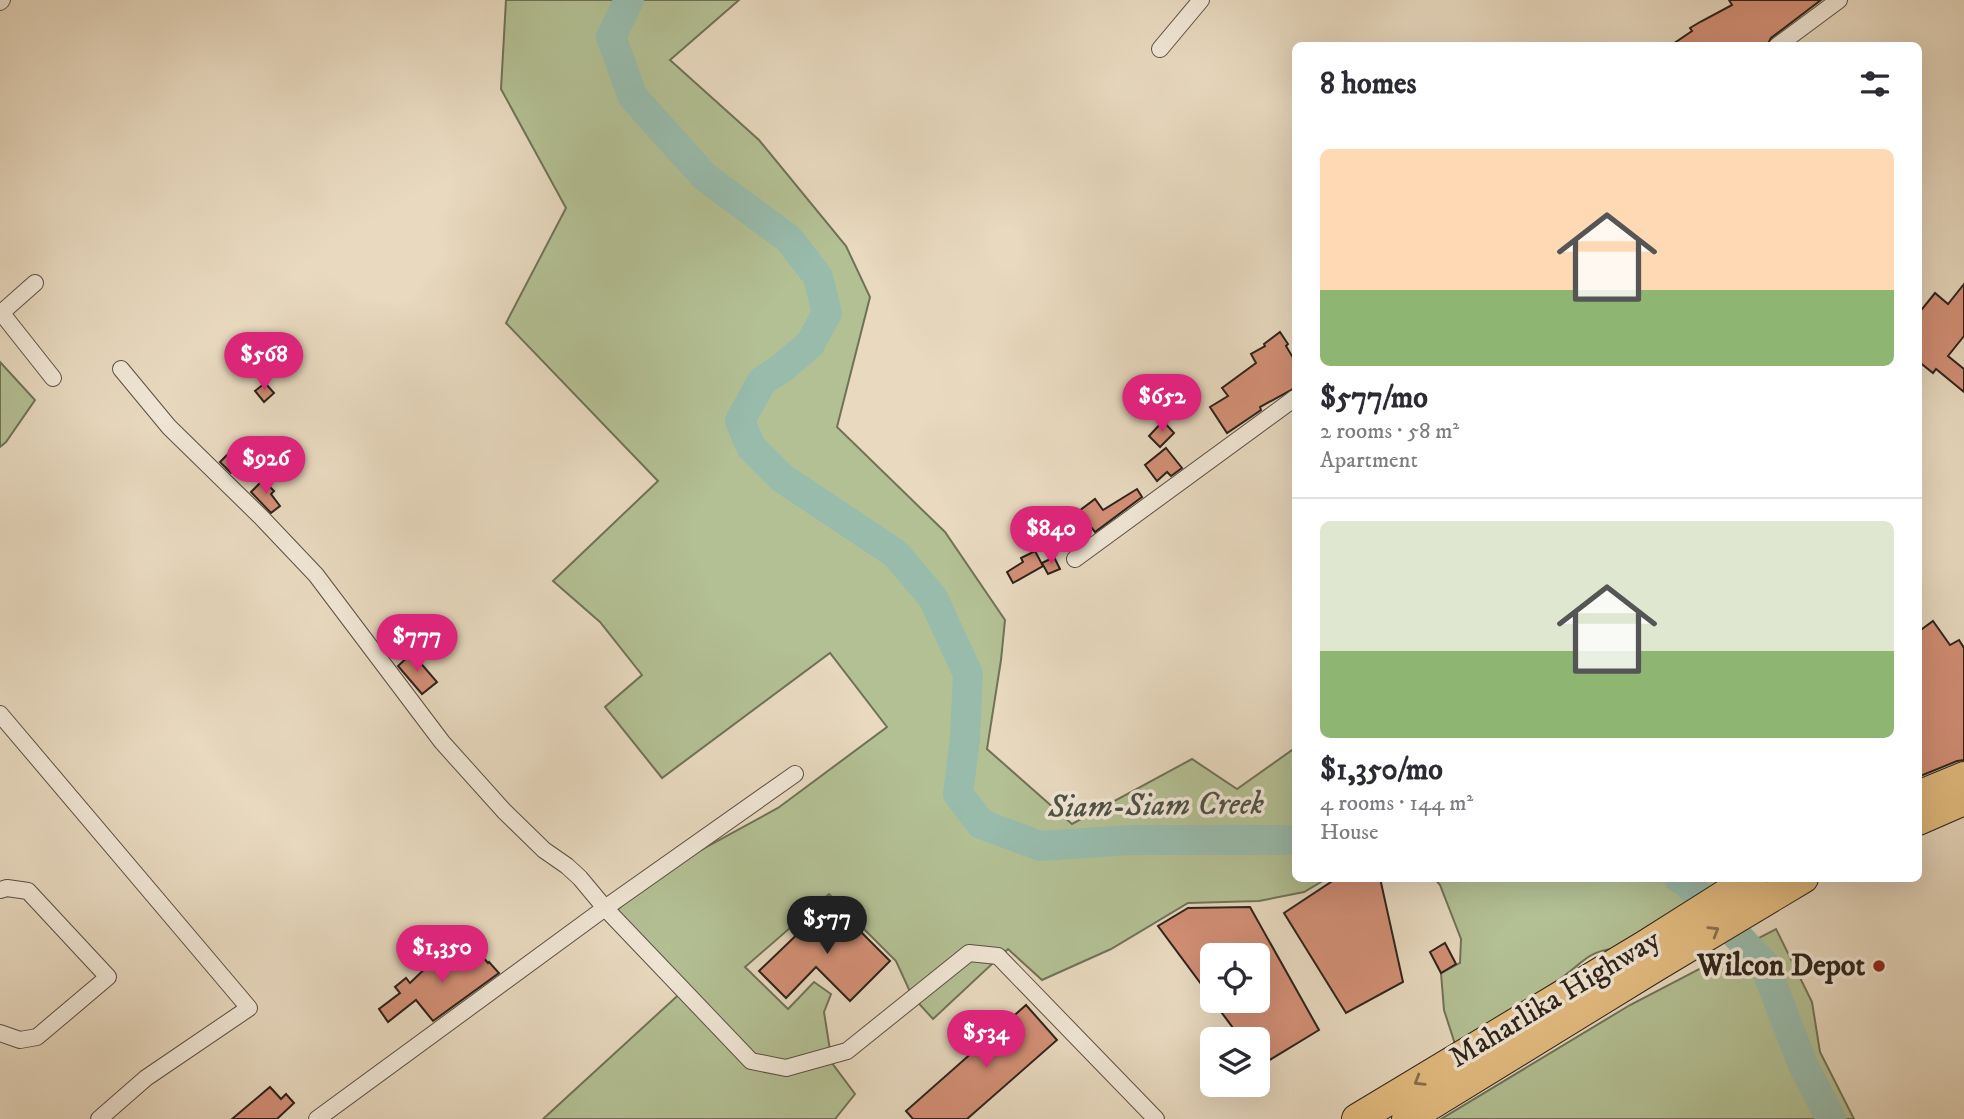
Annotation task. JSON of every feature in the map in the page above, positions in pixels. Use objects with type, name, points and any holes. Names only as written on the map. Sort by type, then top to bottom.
[{"type":"highway","points":[[1922,794],[1964,777]]},
{"type":"highway","points":[[1922,818],[1964,800]]},
{"type":"highway","name":"Maharlika Highway","points":[[1357,1119],[1651,955],[1762,887],[1785,882]]},
{"type":"highway","name":"Maharlika Highway","points":[[1407,1119],[1651,955]]},
{"type":"street","points":[[1160,49],[1201,0]]},
{"type":"street","points":[[1782,42],[1839,0]]},
{"type":"street","points":[[35,283],[0,313],[53,378]]},
{"type":"street","points":[[121,369],[169,427],[316,575],[442,742],[486,792],[544,850],[580,878],[605,908],[751,1061],[786,1068],[847,1051],[969,953],[998,956],[1156,1119]]},
{"type":"street","points":[[1075,559],[1292,400]]},
{"type":"street","points":[[0,714],[249,1008],[146,1078],[99,1119]]},
{"type":"street","points":[[317,1119],[605,908],[795,774]]},
{"type":"street","points":[[0,890],[8,888],[28,891],[108,977],[37,1037],[20,1040],[0,1034]]},
{"type":"green space","points":[[506,0],[739,0],[670,60],[759,140],[846,246],[870,297],[837,427],[945,532],[1005,620],[987,749],[1072,824],[1192,759],[1237,789],[1292,750],[1292,882],[1321,882],[1304,892],[1259,901],[1188,903],[1111,949],[1042,980],[1008,949],[933,1019],[912,996],[896,961],[829,894],[745,967],[788,1009],[814,982],[831,994],[824,1012],[832,1063],[855,1094],[835,1119],[543,1119],[686,988],[615,912],[640,888],[675,864],[778,808],[887,727],[830,653],[662,778],[605,707],[642,675],[600,622],[553,581],[658,481],[506,323],[566,208],[501,89]]},
{"type":"green space","points":[[0,362],[35,400],[0,447]]},
{"type":"green space","points":[[1438,882],[1724,882],[1611,949],[1591,956],[1537,994],[1455,1044],[1444,1010],[1441,973],[1460,963],[1461,939]]},
{"type":"green space","points":[[1776,929],[1812,1002],[1820,1052],[1854,1119],[1441,1119],[1630,1005]]},
{"type":"building","points":[[1729,0],[1821,0],[1769,42],[1676,42],[1692,31],[1690,28],[1732,5]]},
{"type":"building","points":[[1964,284],[1964,336],[1948,356],[1964,369],[1964,392],[1936,369],[1933,373],[1922,364],[1922,309],[1935,293],[1948,304]]},
{"type":"building","points":[[1280,332],[1288,344],[1286,346],[1292,356],[1292,390],[1260,407],[1261,410],[1227,433],[1210,407],[1228,396],[1222,388],[1256,363],[1251,354],[1265,346],[1264,344]]},
{"type":"building","points":[[265,383],[274,393],[264,402],[255,391]]},
{"type":"building","points":[[1163,421],[1174,433],[1160,447],[1149,436]]},
{"type":"building","points":[[1166,448],[1182,468],[1171,476],[1167,472],[1157,481],[1145,465]]},
{"type":"building","points":[[228,454],[239,466],[231,473],[220,462]]},
{"type":"building","points":[[263,480],[274,491],[271,494],[280,506],[271,513],[251,492]]},
{"type":"building","points":[[1137,489],[1142,497],[1095,532],[1079,511],[1095,499],[1103,510]]},
{"type":"building","points":[[1035,551],[1043,566],[1013,583],[1007,572],[1023,562],[1021,558]]},
{"type":"building","points":[[1054,557],[1060,569],[1048,574],[1042,563]]},
{"type":"building","points":[[1933,621],[1950,645],[1959,640],[1964,648],[1964,760],[1922,775],[1922,629]]},
{"type":"building","points":[[412,653],[437,682],[422,694],[398,666]]},
{"type":"building","points":[[1331,882],[1381,882],[1403,982],[1346,1013],[1284,913]]},
{"type":"building","points":[[831,902],[890,961],[850,1001],[816,967],[786,998],[759,971]]},
{"type":"building","points":[[1250,907],[1319,1030],[1270,1060],[1270,1027],[1232,1027],[1222,1013],[1270,1013],[1270,943],[1200,943],[1200,983],[1158,926],[1188,908]]},
{"type":"building","points":[[1445,943],[1456,964],[1441,973],[1430,952]]},
{"type":"building","points":[[472,944],[499,973],[433,1021],[416,1000],[388,1022],[379,1009],[400,993],[395,987],[406,978],[410,983],[434,960],[442,968]]},
{"type":"building","points":[[1026,1005],[1057,1040],[967,1119],[913,1119],[906,1111]]},
{"type":"building","points":[[270,1087],[281,1099],[286,1094],[294,1103],[277,1119],[232,1119]]},
{"type":"waterway","name":"Siam-Siam Creek","points":[[629,0],[611,37],[633,97],[705,177],[789,239],[818,277],[827,313],[810,344],[762,381],[740,421],[751,447],[782,478],[896,554],[933,598],[968,674],[965,738],[958,794],[981,824],[1040,846],[1131,840],[1292,840]]},
{"type":"waterway","name":"Siam-Siam Creek","points":[[1686,882],[1764,964],[1803,1065],[1831,1119]]},
{"type":"place","name":"Wilcon Depot","points":[[1879,966]]}]
